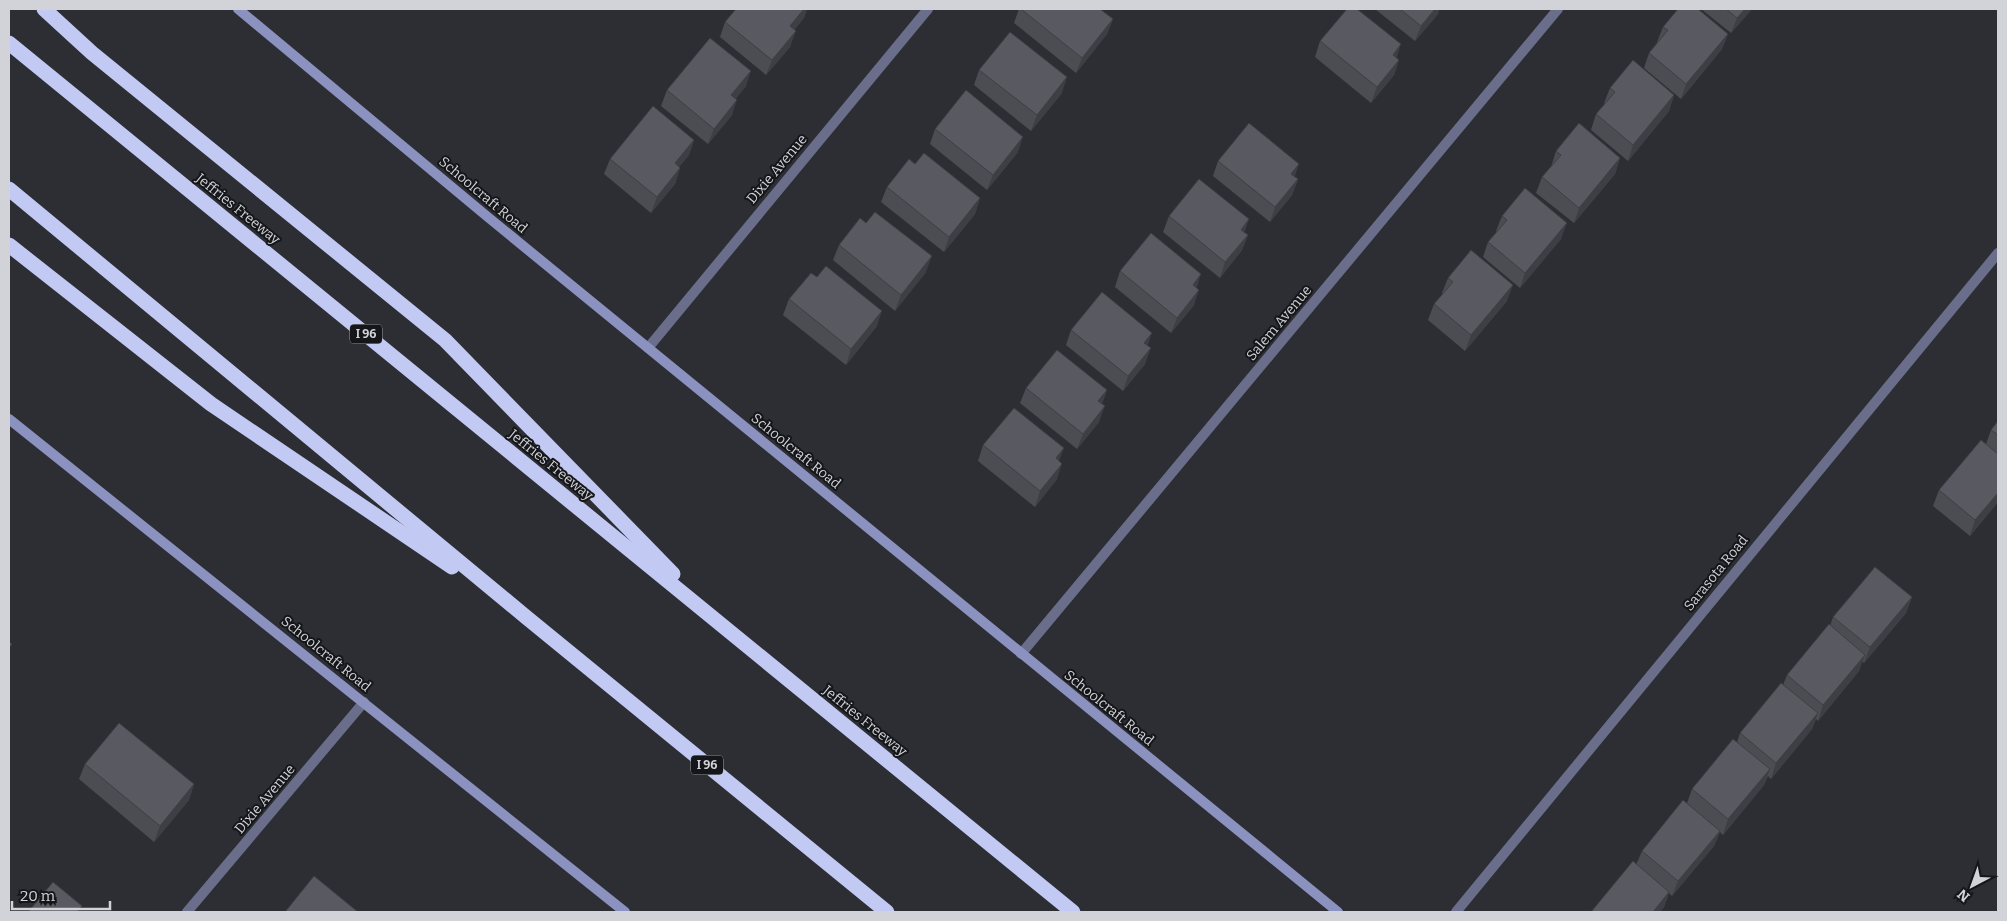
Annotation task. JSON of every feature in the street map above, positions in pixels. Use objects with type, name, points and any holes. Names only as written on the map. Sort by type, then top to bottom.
[{"type":"highway","points":[[44,9],[92,53],[445,340],[723,626]]},
{"type":"highway","name":"Jeffries Freeway","points":[[9,42],[1074,912]]},
{"type":"highway","name":"I 96","points":[[9,189],[526,617],[887,912]]},
{"type":"highway","points":[[9,245],[211,404],[526,617]]},
{"type":"main road","name":"Schoolcraft Road","points":[[238,9],[489,218],[1338,912]]},
{"type":"main road","name":"Schoolcraft Road","points":[[9,418],[625,912]]},
{"type":"street","name":"Dixie Avenue","points":[[648,348],[928,9]]},
{"type":"street","name":"Salem Avenue","points":[[1021,654],[1558,9]]},
{"type":"street","name":"Sarasota Road","points":[[1456,912],[1998,253]]},
{"type":"street","name":"Dixie Avenue","points":[[187,912],[364,702]]},
{"type":"building","points":[[736,9],[804,9],[790,26],[796,31],[772,60],[725,22]]},
{"type":"building","points":[[1021,9],[1100,9],[1113,19],[1082,58]]},
{"type":"building","points":[[1347,9],[1357,9],[1401,44],[1393,55],[1399,60],[1377,87],[1320,41]]},
{"type":"building","points":[[1400,9],[1435,9],[1421,26]]},
{"type":"building","points":[[1678,9],[1698,9],[1728,34],[1686,84],[1649,53],[1668,30],[1663,27]]},
{"type":"building","points":[[1726,9],[1745,9],[1737,18]]},
{"type":"building","points":[[1010,32],[1067,77],[1037,115],[979,70]]},
{"type":"building","points":[[710,38],[751,71],[731,95],[737,100],[714,129],[667,90]]},
{"type":"building","points":[[1633,60],[1674,95],[1633,145],[1596,114],[1615,92],[1610,88]]},
{"type":"building","points":[[966,90],[1023,137],[993,175],[935,129]]},
{"type":"building","points":[[653,106],[694,140],[675,163],[680,168],[657,197],[610,159]]},
{"type":"building","points":[[1249,123],[1299,164],[1291,174],[1298,179],[1275,207],[1218,161]]},
{"type":"building","points":[[1579,123],[1620,158],[1579,208],[1542,177],[1561,155],[1556,151]]},
{"type":"building","points":[[924,153],[980,198],[949,237],[887,187],[909,159],[915,164]]},
{"type":"building","points":[[1199,179],[1249,219],[1241,230],[1248,235],[1225,262],[1169,216]]},
{"type":"building","points":[[1525,188],[1567,223],[1525,273],[1488,242],[1507,220],[1502,216]]},
{"type":"building","points":[[875,212],[932,256],[901,295],[839,245],[860,218],[866,223]]},
{"type":"building","points":[[1151,233],[1201,274],[1193,285],[1199,290],[1177,318],[1120,271]]},
{"type":"building","points":[[1471,250],[1513,285],[1471,335],[1434,304],[1453,282],[1448,278]]},
{"type":"building","points":[[826,266],[882,311],[851,349],[789,299],[811,273],[817,277]]},
{"type":"building","points":[[1102,292],[1152,333],[1144,343],[1151,348],[1128,376],[1071,330]]},
{"type":"building","points":[[1057,350],[1107,390],[1098,401],[1105,406],[1083,434],[1026,388]]},
{"type":"building","points":[[1014,408],[1064,448],[1056,458],[1062,464],[1040,491],[983,445]]},
{"type":"building","points":[[1998,421],[1998,435],[1991,430]]},
{"type":"building","points":[[1981,440],[1998,454],[1998,493],[1975,520],[1939,490]]},
{"type":"building","points":[[1875,567],[1912,597],[1870,647],[1833,617]]},
{"type":"building","points":[[1829,624],[1865,655],[1823,705],[1787,675]]},
{"type":"building","points":[[1781,683],[1818,713],[1776,763],[1740,733]]},
{"type":"building","points":[[119,723],[194,784],[160,826],[85,764]]},
{"type":"building","points":[[1733,739],[1770,769],[1728,819],[1692,789]]},
{"type":"building","points":[[1683,800],[1720,831],[1678,881],[1642,851]]},
{"type":"building","points":[[1633,861],[1669,892],[1653,912],[1591,912]]},
{"type":"building","points":[[314,876],[358,912],[285,912]]},
{"type":"building","points":[[53,882],[82,906],[77,912],[29,911]]}]
